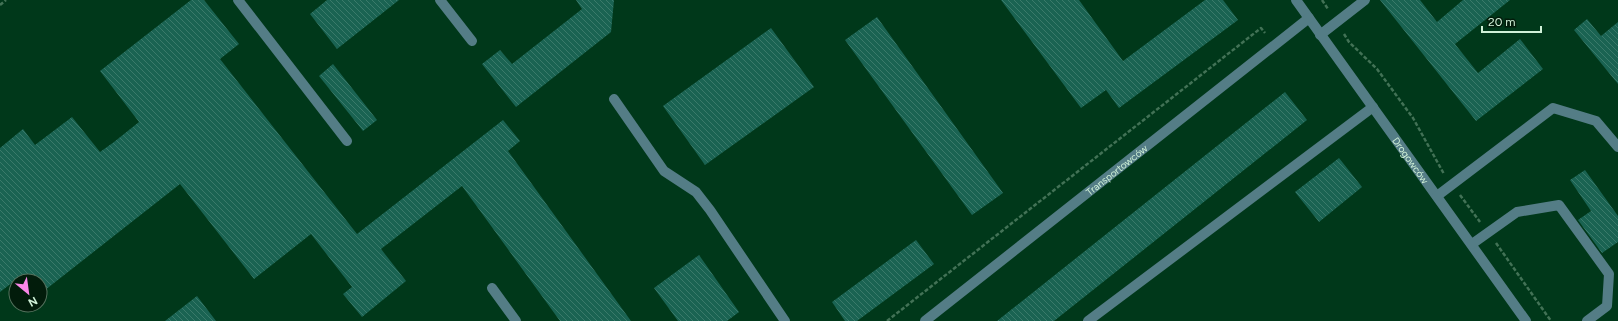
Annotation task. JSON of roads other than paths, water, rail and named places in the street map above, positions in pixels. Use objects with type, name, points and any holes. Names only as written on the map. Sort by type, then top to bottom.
[{"type":"street","points":[[238,0],[347,142]]},
{"type":"street","points":[[440,0],[472,41]]},
{"type":"street","name":"Drogowców","points":[[1296,0],[1526,321]]},
{"type":"street","points":[[1320,35],[1365,0]]},
{"type":"street","name":"Transportowców","points":[[925,321],[1309,18]]},
{"type":"street","points":[[614,99],[664,171],[696,192],[710,210],[785,321]]},
{"type":"street","points":[[1088,321],[1373,106]]},
{"type":"street","points":[[1437,196],[1553,108],[1596,121],[1618,147]]},
{"type":"street","points":[[1472,244],[1517,212],[1559,205],[1609,274],[1607,306],[1587,321]]},
{"type":"street","points":[[492,288],[516,321]]}]
